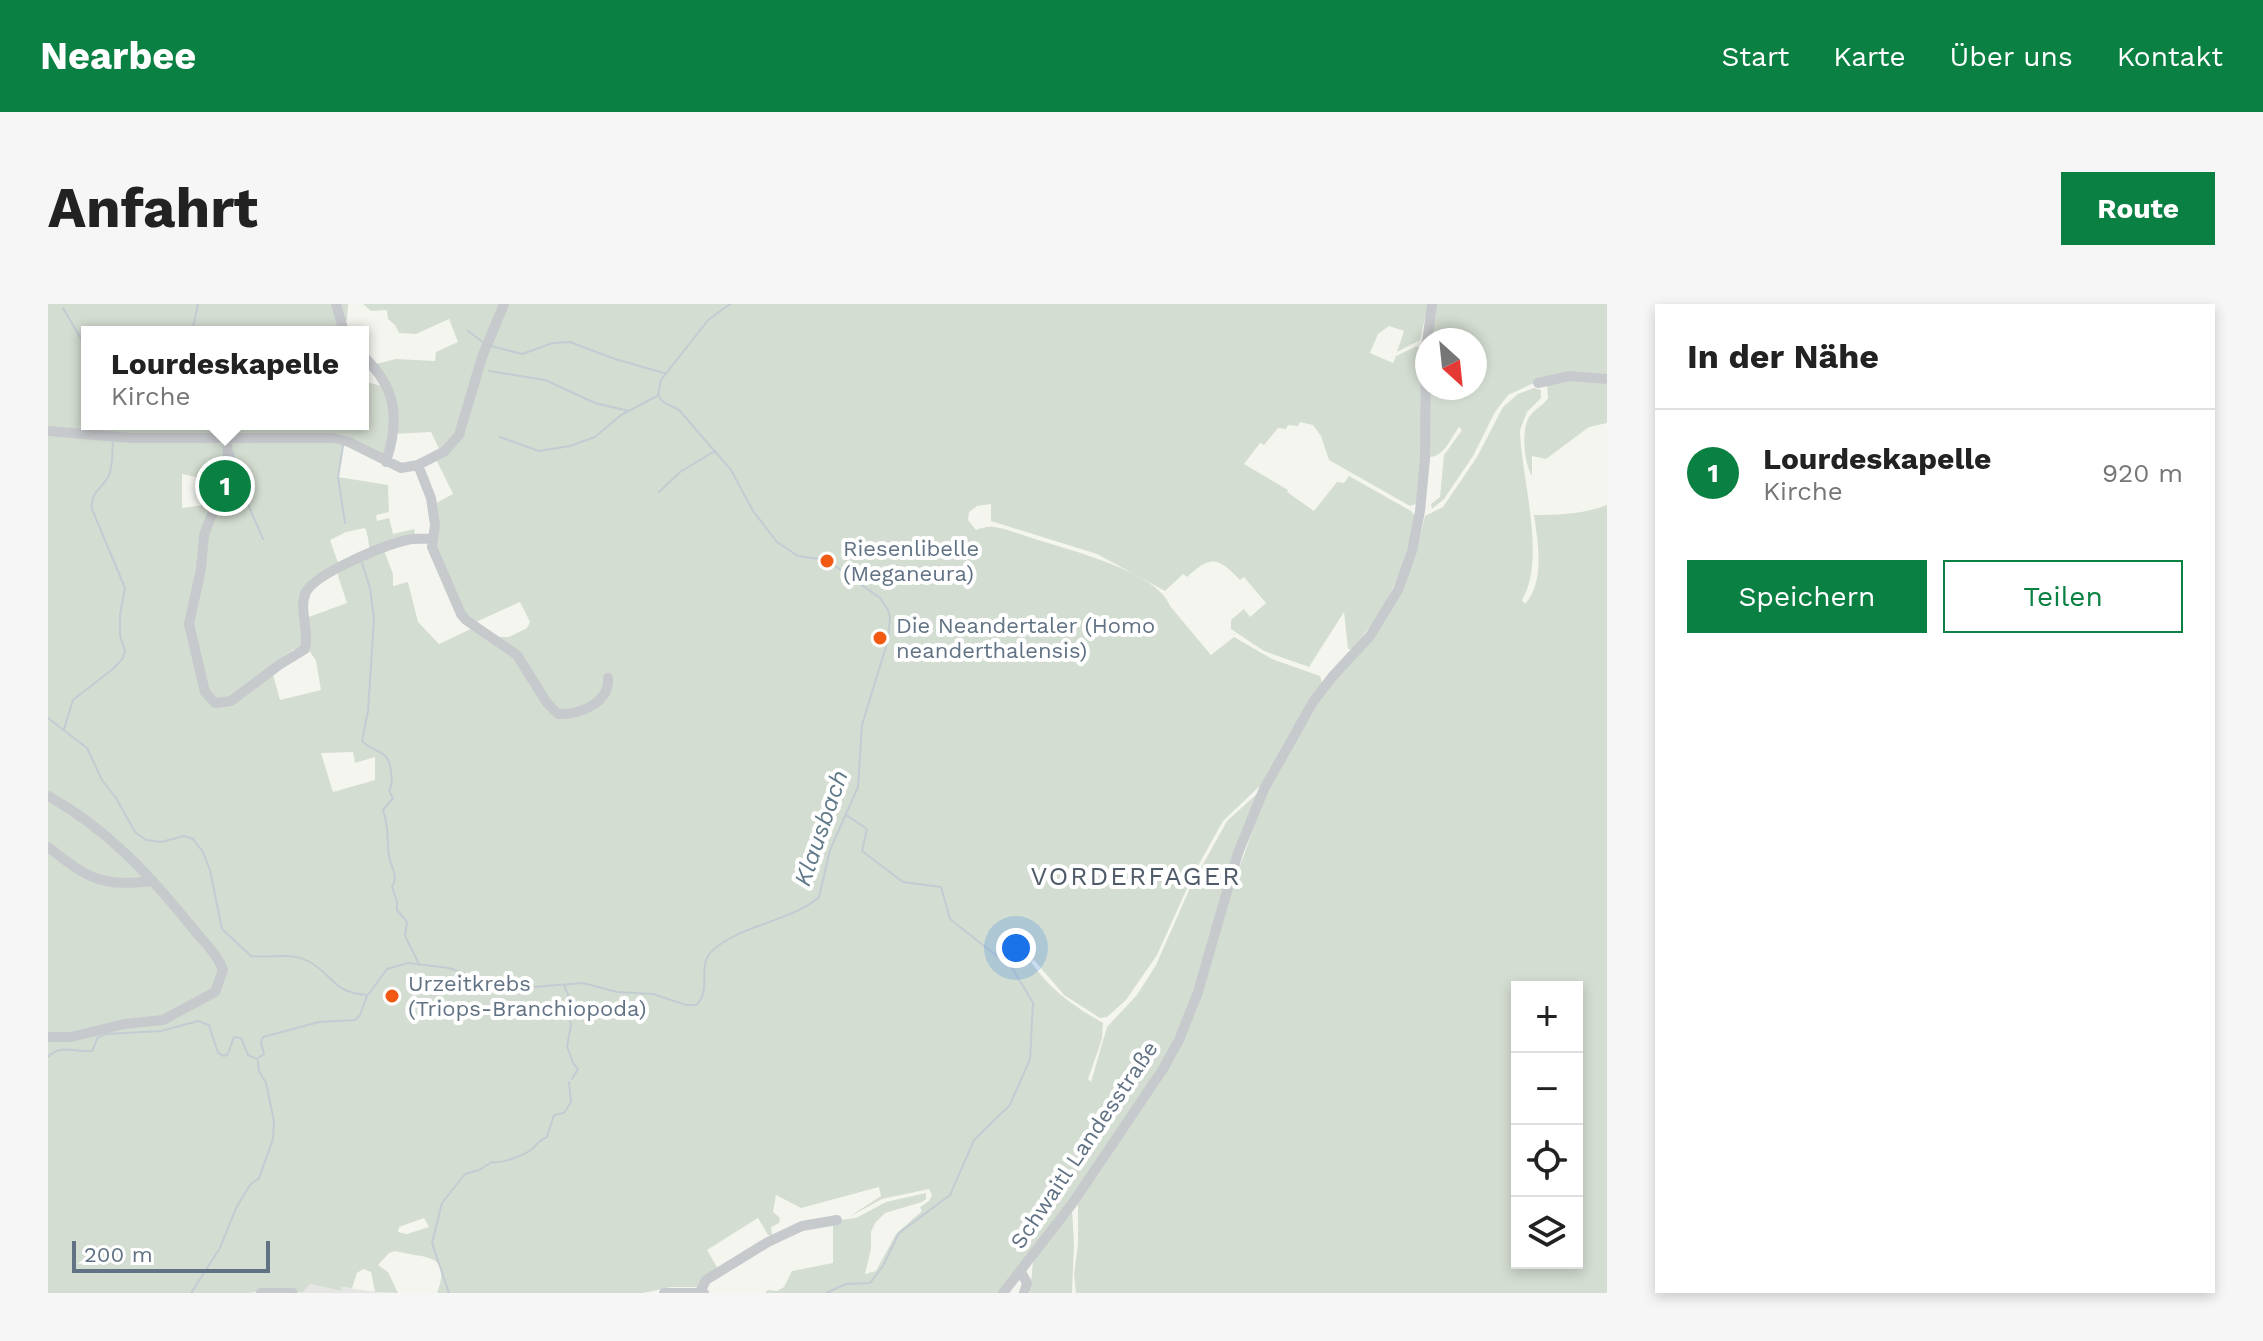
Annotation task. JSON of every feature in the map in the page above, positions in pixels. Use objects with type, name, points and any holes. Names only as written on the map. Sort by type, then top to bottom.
[{"type":"street","points":[[336,304],[342,326]]},
{"type":"street","points":[[48,431],[131,438],[334,438],[349,442],[401,468],[418,465],[445,451],[459,435],[487,343],[504,304]]},
{"type":"street","name":"Schwaitl Landesstraße","points":[[1003,1293],[1072,1204],[1163,1069],[1179,1040],[1198,992],[1238,853],[1264,789],[1313,702],[1370,636],[1398,590],[1409,562],[1420,511],[1425,459],[1427,339],[1432,304]]},
{"type":"street","points":[[369,364],[386,387],[394,407],[386,462]]},
{"type":"street","points":[[1538,383],[1569,376],[1607,379]]},
{"type":"street","points":[[227,437],[229,487],[212,514],[204,535],[199,582],[189,628],[205,692],[215,703],[231,701],[305,649],[305,597],[314,583],[394,543],[414,538],[432,539]]},
{"type":"street","points":[[418,465],[431,498],[435,525],[432,539],[441,572],[466,620],[517,655],[555,713],[569,714],[592,705],[607,690],[608,678]]},
{"type":"street","points":[[48,796],[103,832],[153,881],[220,963],[223,973],[218,988],[210,995],[163,1020],[124,1024],[81,1036],[48,1037]]},
{"type":"street","points":[[48,847],[100,881],[153,881]]},
{"type":"street","points":[[664,1293],[703,1293],[706,1280],[764,1244],[802,1226],[837,1220]]},
{"type":"street","points":[[1021,1272],[1027,1283],[1024,1293]]},
{"type":"street","points":[[261,1293],[293,1293]]},
{"type":"shaded area","points":[[48,304],[348,304],[347,320],[341,323],[342,326],[81,326],[81,430],[369,430],[369,383],[385,387],[372,365],[396,359],[435,361],[436,352],[458,342],[449,319],[416,334],[399,333],[388,319],[387,310],[371,311],[363,304],[1428,304],[1423,328],[1415,328],[1415,343],[1397,352],[1404,331],[1389,326],[1378,334],[1370,353],[1393,363],[1396,356],[1415,347],[1415,400],[1422,400],[1421,458],[1416,504],[1410,506],[1329,460],[1321,436],[1313,425],[1300,422],[1298,426],[1278,428],[1264,445],[1260,443],[1244,464],[1288,490],[1314,511],[1337,482],[1344,483],[1349,476],[1415,516],[1393,587],[1376,618],[1352,649],[1348,649],[1344,612],[1309,667],[1264,651],[1231,629],[1231,620],[1244,609],[1250,617],[1266,603],[1244,577],[1240,580],[1220,563],[1209,562],[1187,577],[1183,574],[1165,591],[1138,577],[1162,594],[1211,655],[1234,637],[1272,659],[1320,676],[1322,682],[1265,781],[1223,821],[1194,873],[1157,955],[1126,1000],[1107,1017],[1100,1018],[1064,995],[1034,960],[1031,962],[1064,997],[1103,1023],[1102,1039],[1088,1079],[1091,1082],[1107,1027],[1137,995],[1156,965],[1190,888],[1227,821],[1258,793],[1186,1014],[1160,1068],[1069,1202],[999,1293],[765,1293],[784,1287],[792,1271],[833,1263],[833,1221],[856,1218],[886,1202],[926,1193],[926,1199],[922,1202],[885,1213],[875,1223],[865,1274],[876,1271],[896,1234],[922,1211],[920,1207],[932,1195],[929,1189],[882,1199],[849,1217],[881,1196],[879,1187],[801,1208],[776,1195],[773,1212],[780,1218],[779,1223],[771,1227],[772,1235],[768,1235],[758,1218],[707,1250],[718,1269],[698,1287],[671,1287],[643,1293],[437,1293],[441,1280],[439,1264],[426,1257],[395,1251],[378,1265],[388,1272],[398,1293],[375,1292],[371,1272],[363,1269],[357,1273],[352,1288],[341,1287],[341,1291],[310,1284],[302,1293],[282,1289],[248,1293],[48,1293],[48,851],[93,881],[158,883],[100,879],[48,844]],"holes":[[[431,432],[441,453],[435,457],[453,494],[432,505],[432,547],[466,620],[473,628],[439,644],[418,622],[408,582],[393,586],[393,574],[383,548],[415,534],[414,529],[393,534],[389,518],[377,521],[376,515],[389,512],[388,485],[338,477],[343,445],[376,457],[389,454],[393,434]],[[182,474],[196,477],[197,483],[228,479],[219,503],[182,508]],[[991,504],[991,521],[1097,554],[1128,571],[1009,531],[992,527],[976,530],[968,520],[969,512],[977,506]],[[365,528],[371,553],[340,568],[330,540]],[[340,569],[338,576],[347,603],[306,618],[306,600],[313,587]],[[520,602],[530,622],[527,628],[509,637],[493,637],[476,622]],[[307,647],[316,661],[321,690],[280,700],[273,664],[294,649],[301,652]],[[353,752],[355,763],[375,757],[375,780],[333,792],[321,753]],[[424,1218],[429,1227],[407,1234],[398,1232],[399,1227]]]},
{"type":"shaded area","points":[[1436,304],[1607,304],[1607,378],[1534,383],[1508,395],[1495,412],[1473,456],[1444,499],[1432,509],[1431,504],[1440,497],[1444,455],[1462,430],[1459,427],[1439,454],[1429,457],[1430,400],[1487,400],[1487,328],[1432,328]]},
{"type":"shaded area","points":[[1551,381],[1607,381],[1607,423],[1589,427],[1546,459],[1532,456],[1532,476],[1525,455],[1525,430],[1529,417],[1548,398],[1547,384]]},
{"type":"shaded area","points":[[1534,388],[1541,390],[1541,398],[1527,412],[1520,430],[1533,541],[1529,583],[1522,600],[1525,604],[1538,574],[1534,515],[1571,513],[1607,505],[1607,1293],[1076,1293],[1074,1274],[1078,1200],[1166,1071],[1267,791],[1325,691],[1385,621],[1414,561],[1425,516],[1443,507],[1477,457],[1503,407],[1518,394]]},
{"type":"shaded area","points":[[1072,1209],[1072,1293],[1030,1293],[1033,1262]]},
{"type":"shaded area","points":[[310,1284],[340,1291],[341,1287],[384,1293],[302,1293]]},
{"type":"waterway","points":[[193,326],[198,304]]},
{"type":"waterway","name":"Klausbach","points":[[48,718],[87,748],[102,780],[135,832],[146,840],[161,842],[184,836],[193,839],[203,852],[210,870],[222,929],[251,956],[302,958],[317,966],[340,987],[356,994],[368,995],[387,969],[408,963],[449,968],[497,984],[533,987],[583,983],[617,992],[653,994],[686,1005],[696,1005],[703,993],[705,964],[711,952],[736,935],[795,912],[819,897],[830,850],[858,787],[862,725],[888,640],[890,617],[880,598],[827,560],[798,556],[777,542],[753,511],[731,470],[679,410],[663,402],[658,395],[661,380],[708,320],[730,304]]},
{"type":"waterway","points":[[63,308],[81,339]]},
{"type":"waterway","points":[[468,331],[483,342]]},
{"type":"waterway","points":[[491,346],[522,354],[553,343],[570,342],[664,373]]},
{"type":"waterway","points":[[489,371],[545,380],[595,403],[629,411]]},
{"type":"waterway","points":[[500,437],[539,451],[570,446],[595,437],[621,415],[657,396]]},
{"type":"waterway","points":[[64,729],[73,700],[114,668],[125,651],[120,636],[125,588],[92,509],[95,494],[110,471],[113,441]]},
{"type":"waterway","points":[[343,446],[338,477],[345,523]]},
{"type":"waterway","points":[[659,492],[680,472],[715,451]]},
{"type":"waterway","points":[[233,452],[237,479],[263,539]]},
{"type":"waterway","points":[[362,563],[370,588],[374,618],[368,711],[362,741],[385,755],[390,764],[392,782],[389,791],[393,798],[383,810],[395,876],[392,887],[397,910],[407,922],[405,936],[419,964]]},
{"type":"waterway","points":[[826,1293],[846,1284],[870,1283],[883,1266],[899,1233],[950,1195],[974,1140],[1010,1105],[1030,1059],[1033,1003],[1012,968],[950,919],[941,887],[903,882],[862,851],[867,829],[846,815]]},
{"type":"waterway","points":[[564,985],[571,1002],[567,1046],[578,1069],[572,1079]]},
{"type":"waterway","points":[[48,1057],[63,1049],[92,1051],[98,1037],[106,1034],[161,1031],[198,1021],[209,1025],[218,1053],[228,1054],[234,1037],[241,1038],[248,1055],[257,1059],[264,1054],[263,1037],[319,1022],[355,1020],[367,996]]},
{"type":"waterway","points":[[191,1293],[220,1248],[236,1208],[250,1185],[259,1178],[273,1139],[274,1121],[258,1061]]},
{"type":"waterway","points":[[449,1293],[432,1243],[442,1203],[465,1174],[492,1162],[522,1155],[547,1137],[554,1115],[564,1113],[571,1102],[569,1082]]},
{"type":"place","name":"Lourdeskapelle","points":[[225,486]]},
{"type":"place","name":"Riesenlibelle (Meganeura)","points":[[827,561]]},
{"type":"place","name":"Die Neandertaler (Homo neanderthalensis)","points":[[880,638]]},
{"type":"place","name":"Urzeitkrebs (Triops-Branchiopoda)","points":[[392,996]]},
{"type":"district","name":"VORDERFAGER","points":[[1136,876]]}]
